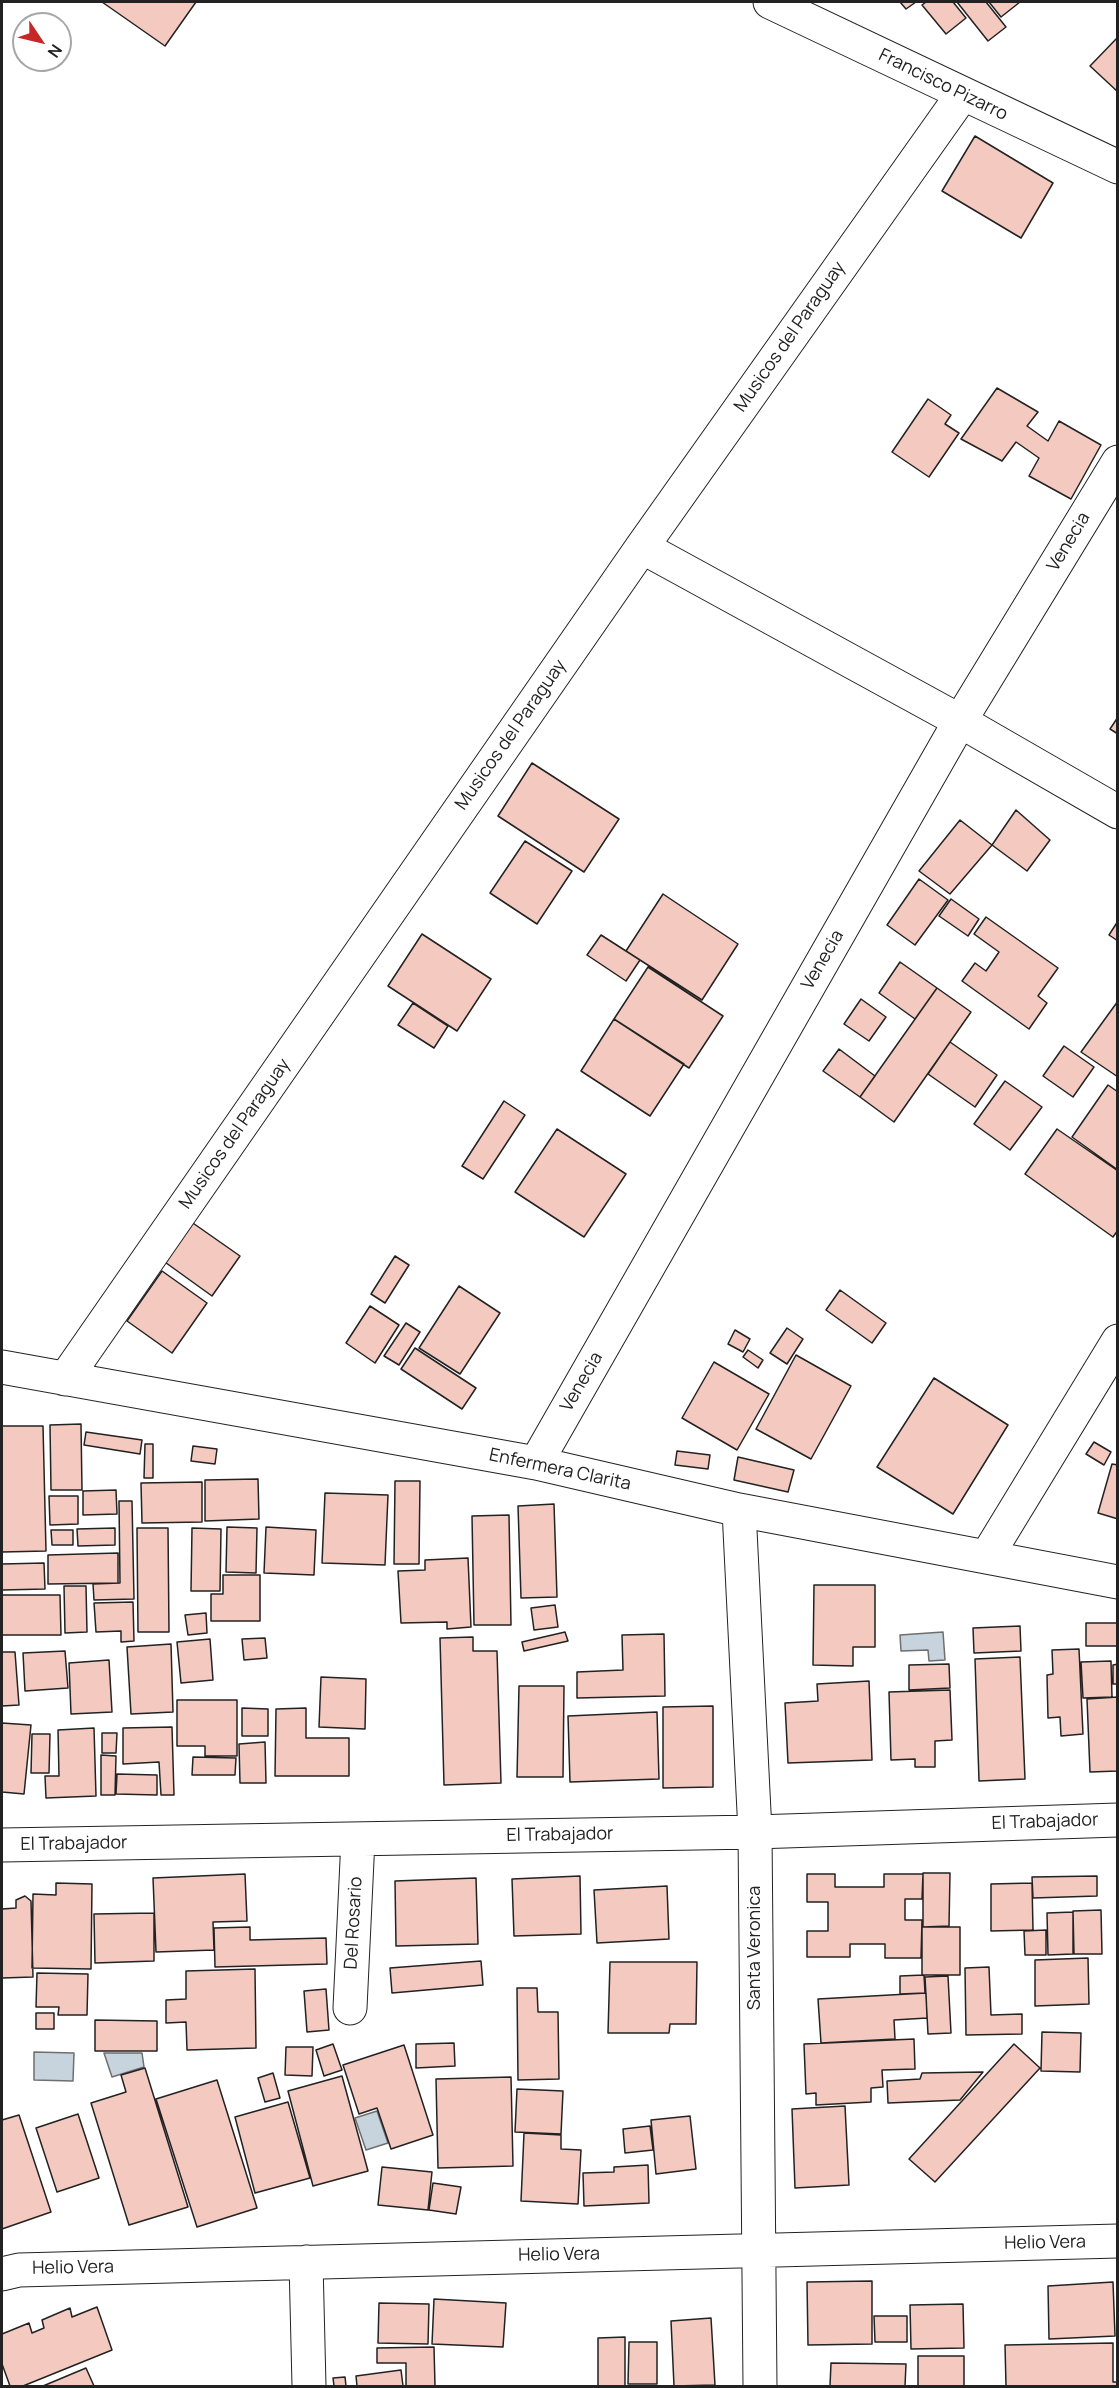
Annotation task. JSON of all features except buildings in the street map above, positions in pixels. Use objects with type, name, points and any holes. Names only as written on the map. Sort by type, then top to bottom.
[{"type":"street","name":"Francisco Pizarro","points":[[770,2],[1118,167]]},
{"type":"street","name":"Musicos del Paraguay","points":[[65,1379],[642,547],[962,94]]},
{"type":"street","name":"Venecia","points":[[536,1463],[960,721],[1118,462]]},
{"type":"street","points":[[642,547],[960,721],[1118,812]]},
{"type":"street","points":[[987,1556],[1118,1341]]},
{"type":"street","name":"Enfermera Clarita","points":[[2,1367],[536,1463],[740,1510],[1118,1582]]},
{"type":"street","name":"Santa Veronica","points":[[740,1510],[755,1832],[760,2386]]},
{"type":"street","name":"El Trabajador","points":[[2,1845],[755,1832],[1118,1820]]},
{"type":"street","name":"Del Rosario","points":[[350,2008],[358,1839]]},
{"type":"street","name":"Helio Vera","points":[[2,2274],[19,2270],[1118,2241]]},
{"type":"street","points":[[306,2262],[309,2386]]},
{"type":"shaded area","points":[[943,1632],[945,1660],[929,1661],[928,1650],[901,1651],[900,1635]]},
{"type":"shaded area","points":[[34,2052],[74,2053],[73,2081],[34,2080]]},
{"type":"shaded area","points":[[104,2053],[142,2053],[144,2067],[112,2077]]},
{"type":"shaded area","points":[[377,2111],[388,2143],[366,2150],[355,2118]]}]
